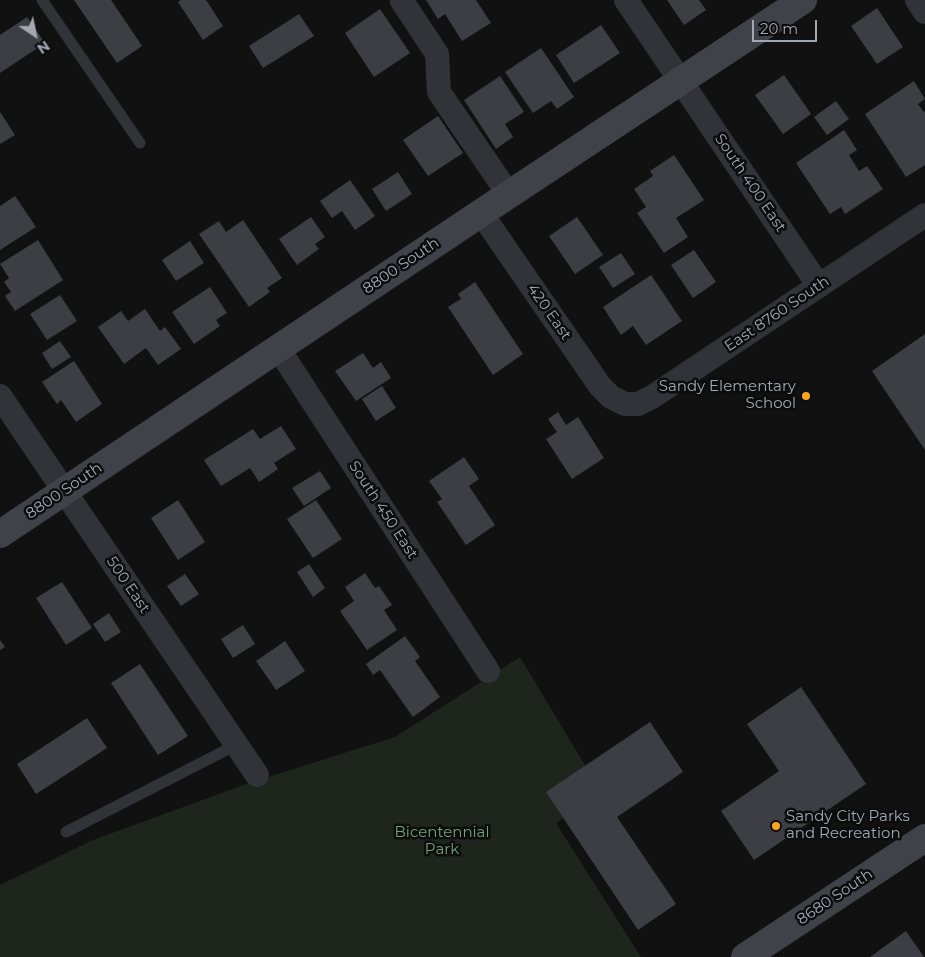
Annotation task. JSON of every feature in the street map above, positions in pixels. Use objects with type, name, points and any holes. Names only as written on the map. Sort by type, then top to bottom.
[{"type":"street","name":"South 400 East","points":[[626,0],[819,286]]},
{"type":"street","name":"8800 South","points":[[0,534],[803,0]]},
{"type":"street","points":[[917,0],[925,12]]},
{"type":"street","points":[[402,1],[437,54],[439,92],[509,195]]},
{"type":"street","name":"420 East","points":[[481,213],[600,386],[612,397],[625,404]]},
{"type":"street","name":"East 8760 South","points":[[625,404],[638,404],[652,397],[925,215]]},
{"type":"street","name":"South 450 East","points":[[278,348],[488,671]]},
{"type":"street","name":"500 East","points":[[0,396],[257,775]]},
{"type":"street","name":"8680 South","points":[[745,957],[925,838]]},
{"type":"lane","points":[[42,0],[140,143]]},
{"type":"lane","points":[[66,832],[236,745]]},
{"type":"green space","name":"Bicentennial Park","points":[[520,657],[601,792],[556,823],[641,957],[0,957],[0,885],[93,840],[249,783],[395,737]]},
{"type":"building","points":[[74,0],[111,0],[142,46],[117,63]]},
{"type":"building","points":[[181,0],[206,0],[223,26],[203,40],[178,2]]},
{"type":"building","points":[[426,0],[476,0],[491,23],[462,41],[445,14],[438,19]]},
{"type":"building","points":[[667,0],[699,0],[706,10],[684,25]]},
{"type":"building","points":[[877,8],[903,47],[877,64],[851,26]]},
{"type":"building","points":[[380,9],[410,53],[374,77],[345,33]]},
{"type":"building","points":[[299,14],[314,36],[263,68],[249,46]]},
{"type":"building","points":[[27,17],[45,43],[0,73],[0,35]]},
{"type":"building","points":[[601,25],[620,53],[574,83],[556,55]]},
{"type":"building","points":[[541,48],[574,97],[557,109],[551,101],[533,113],[505,72]]},
{"type":"building","points":[[784,75],[811,114],[783,134],[755,95]]},
{"type":"building","points":[[500,76],[524,112],[505,124],[513,137],[496,149],[464,100]]},
{"type":"building","points":[[914,81],[925,99],[918,104],[925,111],[925,165],[906,177],[865,114]]},
{"type":"building","points":[[836,101],[849,119],[827,135],[814,117]]},
{"type":"building","points":[[0,112],[15,135],[0,144]]},
{"type":"building","points":[[438,116],[463,153],[428,176],[403,140]]},
{"type":"building","points":[[844,130],[857,150],[849,155],[859,171],[867,166],[883,189],[845,214],[841,207],[830,214],[796,163]]},
{"type":"building","points":[[674,155],[704,200],[676,218],[688,237],[664,253],[637,213],[646,207],[634,189],[653,176],[650,171]]},
{"type":"building","points":[[398,172],[412,194],[386,211],[372,189]]},
{"type":"building","points":[[350,180],[375,216],[355,230],[342,211],[332,218],[320,201]]},
{"type":"building","points":[[15,196],[36,227],[0,250],[0,206]]},
{"type":"building","points":[[311,217],[325,237],[315,244],[319,249],[297,265],[279,239]]},
{"type":"building","points":[[577,217],[603,255],[575,274],[549,236]]},
{"type":"building","points":[[243,220],[282,278],[267,288],[270,292],[249,307],[199,234],[219,221],[226,232]]},
{"type":"building","points":[[38,240],[63,280],[15,311],[5,296],[11,292],[4,282],[9,278],[0,264]]},
{"type":"building","points":[[190,241],[204,263],[176,281],[162,260]]},
{"type":"building","points":[[694,250],[716,282],[693,298],[671,265]]},
{"type":"building","points":[[621,253],[635,274],[613,288],[599,267]]},
{"type":"building","points":[[651,275],[682,321],[646,345],[633,326],[621,335],[603,307]]},
{"type":"building","points":[[475,282],[523,354],[493,375],[448,307],[461,299],[458,294]]},
{"type":"building","points":[[210,287],[227,313],[216,320],[220,326],[194,344],[172,312]]},
{"type":"building","points":[[60,295],[77,321],[47,340],[30,314]]},
{"type":"building","points":[[145,309],[160,331],[165,327],[181,349],[158,365],[146,348],[124,364],[98,327],[121,311],[128,321]]},
{"type":"building","points":[[925,334],[925,450],[872,371]]},
{"type":"building","points":[[60,341],[71,357],[52,369],[42,353]]},
{"type":"building","points":[[363,353],[373,368],[381,362],[391,378],[356,401],[335,371]]},
{"type":"building","points":[[74,361],[102,404],[76,422],[61,400],[57,404],[42,382]]},
{"type":"building","points":[[382,386],[396,408],[376,421],[362,399]]},
{"type":"building","points":[[558,412],[566,425],[578,417],[604,458],[572,479],[546,439],[557,432],[548,419]]},
{"type":"building","points":[[281,426],[296,449],[274,463],[278,469],[259,482],[250,468],[221,486],[204,460],[253,429],[260,439]]},
{"type":"building","points":[[464,457],[479,479],[469,486],[495,525],[466,545],[437,502],[442,499],[429,481]]},
{"type":"building","points":[[320,471],[331,488],[304,506],[292,488]]},
{"type":"building","points":[[178,500],[205,542],[178,560],[151,518]]},
{"type":"building","points":[[316,500],[342,539],[313,558],[287,519]]},
{"type":"building","points":[[309,564],[325,588],[313,597],[297,572]]},
{"type":"building","points":[[365,573],[375,588],[379,586],[392,605],[384,610],[397,630],[367,650],[340,611],[354,601],[345,587]]},
{"type":"building","points":[[185,574],[199,594],[181,606],[167,586]]},
{"type":"building","points":[[62,582],[92,628],[66,645],[36,598]]},
{"type":"building","points":[[109,613],[121,632],[105,642],[93,624]]},
{"type":"building","points":[[243,625],[255,644],[233,658],[221,639]]},
{"type":"building","points":[[405,636],[420,657],[415,661],[440,697],[413,717],[380,670],[373,675],[366,664]]},
{"type":"building","points":[[0,640],[5,647],[0,650]]},
{"type":"building","points":[[285,641],[305,671],[276,690],[256,661]]},
{"type":"building","points":[[140,664],[188,736],[158,755],[111,683]]},
{"type":"building","points":[[801,687],[866,784],[754,860],[721,811],[779,771],[747,724]]},
{"type":"building","points":[[87,718],[107,748],[36,794],[17,764]]},
{"type":"building","points":[[650,722],[683,772],[617,817],[676,904],[638,930],[546,792]]},
{"type":"building","points":[[906,931],[924,957],[870,957]]},
{"type":"place","name":"Sandy Elementary School","points":[[806,396]]},
{"type":"place","name":"Sandy City Parks and Recreation","points":[[776,826]]}]
